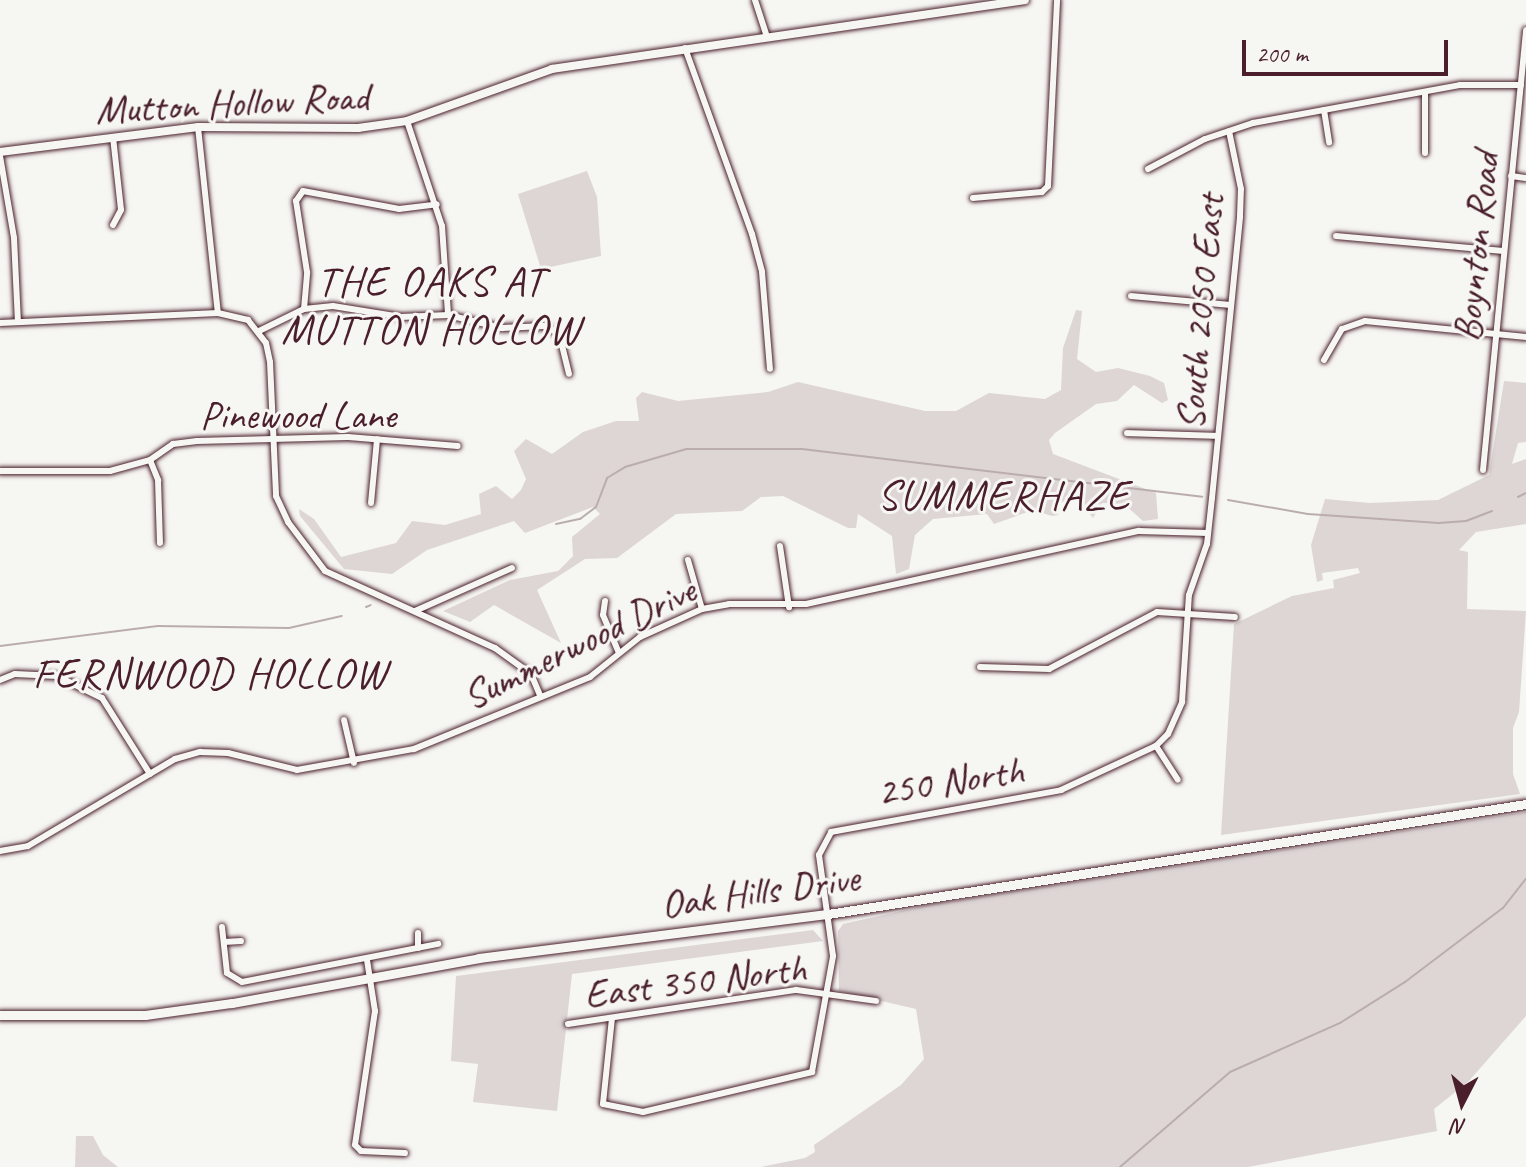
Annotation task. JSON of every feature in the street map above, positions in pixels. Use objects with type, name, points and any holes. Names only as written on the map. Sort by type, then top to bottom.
[{"type":"main road","name":"Oak Hills Drive","points":[[0,1015],[145,1015],[370,980],[479,958],[828,914],[1526,804]]},
{"type":"street","points":[[755,0],[766,34]]},
{"type":"street","name":"Mutton Hollow Road","points":[[0,154],[198,127],[358,128],[407,121],[552,69],[766,34],[1025,0]]},
{"type":"street","points":[[973,198],[1042,192],[1048,186],[1057,0]]},
{"type":"street","name":"Boynton Road","points":[[1483,470],[1526,30]]},
{"type":"street","points":[[685,48],[752,234],[762,272],[770,369]]},
{"type":"street","points":[[1148,169],[1229,131],[1425,92],[1521,85]]},
{"type":"street","points":[[1425,92],[1425,153]]},
{"type":"street","points":[[1324,110],[1329,143]]},
{"type":"street","points":[[407,121],[437,204],[447,249],[448,315]]},
{"type":"street","points":[[198,127],[218,313]]},
{"type":"street","name":"South 2050 East","points":[[1156,746],[1176,720],[1182,702],[1187,614],[1208,533],[1241,189],[1229,131]]},
{"type":"street","points":[[113,137],[121,210],[113,225]]},
{"type":"street","points":[[0,154],[14,238],[18,322]]},
{"type":"street","points":[[1511,176],[1526,178]]},
{"type":"street","points":[[304,309],[307,272],[296,201],[303,191],[399,209],[437,204]]},
{"type":"street","points":[[1336,236],[1503,251]]},
{"type":"street","points":[[1131,296],[1231,305]]},
{"type":"street","points":[[259,331],[304,309],[352,306],[401,317],[448,315],[502,328],[553,328],[559,333],[569,374]]},
{"type":"street","points":[[0,323],[218,313],[248,320],[259,331],[270,362],[273,478],[281,509],[325,571],[495,648],[531,674],[541,697]]},
{"type":"street","points":[[1324,360],[1351,323],[1526,337]]},
{"type":"street","points":[[1127,433],[1218,436]]},
{"type":"street","name":"Pinewood Lane","points":[[0,471],[110,471],[150,460],[173,444],[272,439],[377,439],[458,446]]},
{"type":"street","points":[[371,503],[377,439]]},
{"type":"street","points":[[150,460],[158,480],[160,543]]},
{"type":"street","name":"Summerwood Drive","points":[[0,851],[28,846],[150,774],[200,752],[228,753],[288,770],[354,763],[414,749],[590,677],[649,632],[702,609],[729,604],[789,607],[1139,531],[1208,533]]},
{"type":"street","points":[[780,546],[789,607]]},
{"type":"street","points":[[688,560],[702,609]]},
{"type":"street","points":[[415,611],[512,568]]},
{"type":"street","points":[[605,601],[603,615],[619,653]]},
{"type":"street","points":[[980,667],[1049,669],[1140,617],[1157,612],[1235,617]]},
{"type":"street","points":[[0,680],[15,674],[57,676],[102,698],[150,774]]},
{"type":"street","points":[[344,720],[354,763]]},
{"type":"street","points":[[1156,746],[1178,780]]},
{"type":"street","name":"250 North","points":[[828,914],[819,855],[831,832],[1034,797],[1156,746]]},
{"type":"street","points":[[612,1018],[603,1104],[643,1112],[812,1072],[833,956],[828,914]]},
{"type":"street","points":[[222,927],[232,980],[367,960],[438,944]]},
{"type":"street","points":[[418,933],[418,948]]},
{"type":"street","points":[[224,942],[241,941]]},
{"type":"street","points":[[367,960],[375,1011],[355,1145],[361,1151],[405,1153]]},
{"type":"street","name":"East 350 North","points":[[568,1024],[796,990],[876,1001]]},
{"type":"shaded area","points":[[587,171],[597,197],[601,256],[541,269],[518,194]]},
{"type":"shaded area","points":[[1076,310],[1082,311],[1077,359],[1096,372],[1118,368],[1150,376],[1164,383],[1168,400],[1162,403],[1134,385],[1117,401],[1096,404],[1055,433],[1049,440],[1053,454],[1156,493],[1158,519],[1143,521],[1124,504],[1102,503],[1093,518],[1077,497],[1060,503],[1058,515],[1052,516],[1033,510],[994,524],[987,514],[933,519],[915,535],[909,569],[896,574],[892,536],[858,514],[856,528],[848,528],[783,496],[761,497],[742,511],[676,514],[617,558],[585,559],[537,590],[561,643],[494,605],[470,622],[443,611],[510,580],[558,571],[573,556],[572,537],[600,514],[593,507],[525,533],[514,521],[427,550],[392,574],[344,569],[300,516],[299,509],[314,519],[341,557],[396,543],[412,521],[445,525],[481,514],[479,494],[496,486],[512,499],[521,490],[526,479],[514,451],[526,439],[552,454],[583,432],[616,421],[639,421],[636,398],[642,392],[678,401],[768,392],[798,382],[925,411],[956,411],[989,393],[1045,399],[1061,390],[1063,348]]},
{"type":"shaded area","points":[[1504,381],[1526,383],[1526,442],[1518,443],[1512,464],[1526,459],[1526,524],[1476,532],[1459,550],[1468,552],[1467,609],[1526,611],[1519,712],[1513,728],[1513,774],[1520,794],[1221,835],[1234,624],[1292,596],[1334,588],[1333,580],[1360,573],[1358,568],[1322,573],[1323,580],[1317,582],[1311,545],[1325,499],[1370,503],[1438,500],[1489,475]]},
{"type":"shaded area","points":[[1526,812],[1526,1016],[1468,1082],[1434,1109],[1437,1131],[1248,1167],[761,1167],[805,1158],[815,1152],[814,1145],[901,1085],[924,1059],[916,1009],[839,991],[838,931],[843,924],[928,905]]},
{"type":"shaded area","points":[[813,930],[823,941],[572,974],[557,1111],[473,1102],[478,1064],[451,1061],[456,976]]},
{"type":"shaded area","points":[[76,1136],[93,1136],[103,1155],[118,1167],[75,1167]]},
{"type":"waterway","points":[[556,524],[580,519],[596,507],[607,478],[625,467],[686,449],[802,449],[1202,497]]},
{"type":"waterway","points":[[1518,497],[1526,493]]},
{"type":"waterway","points":[[1228,500],[1308,514],[1439,523],[1466,521],[1492,511]]},
{"type":"waterway","points":[[366,607],[371,605]]},
{"type":"waterway","points":[[0,646],[158,626],[289,628],[342,616]]},
{"type":"waterway","points":[[1120,1167],[1230,1072],[1340,1023],[1405,982],[1503,908],[1526,879]]},
{"type":"district","name":"THE OAKS AT MUTTON HOLLOW","points":[[431,306]]},
{"type":"district","name":"SUMMERHAZE","points":[[1004,496]]},
{"type":"district","name":"FERNWOOD HOLLOW","points":[[210,674]]}]
